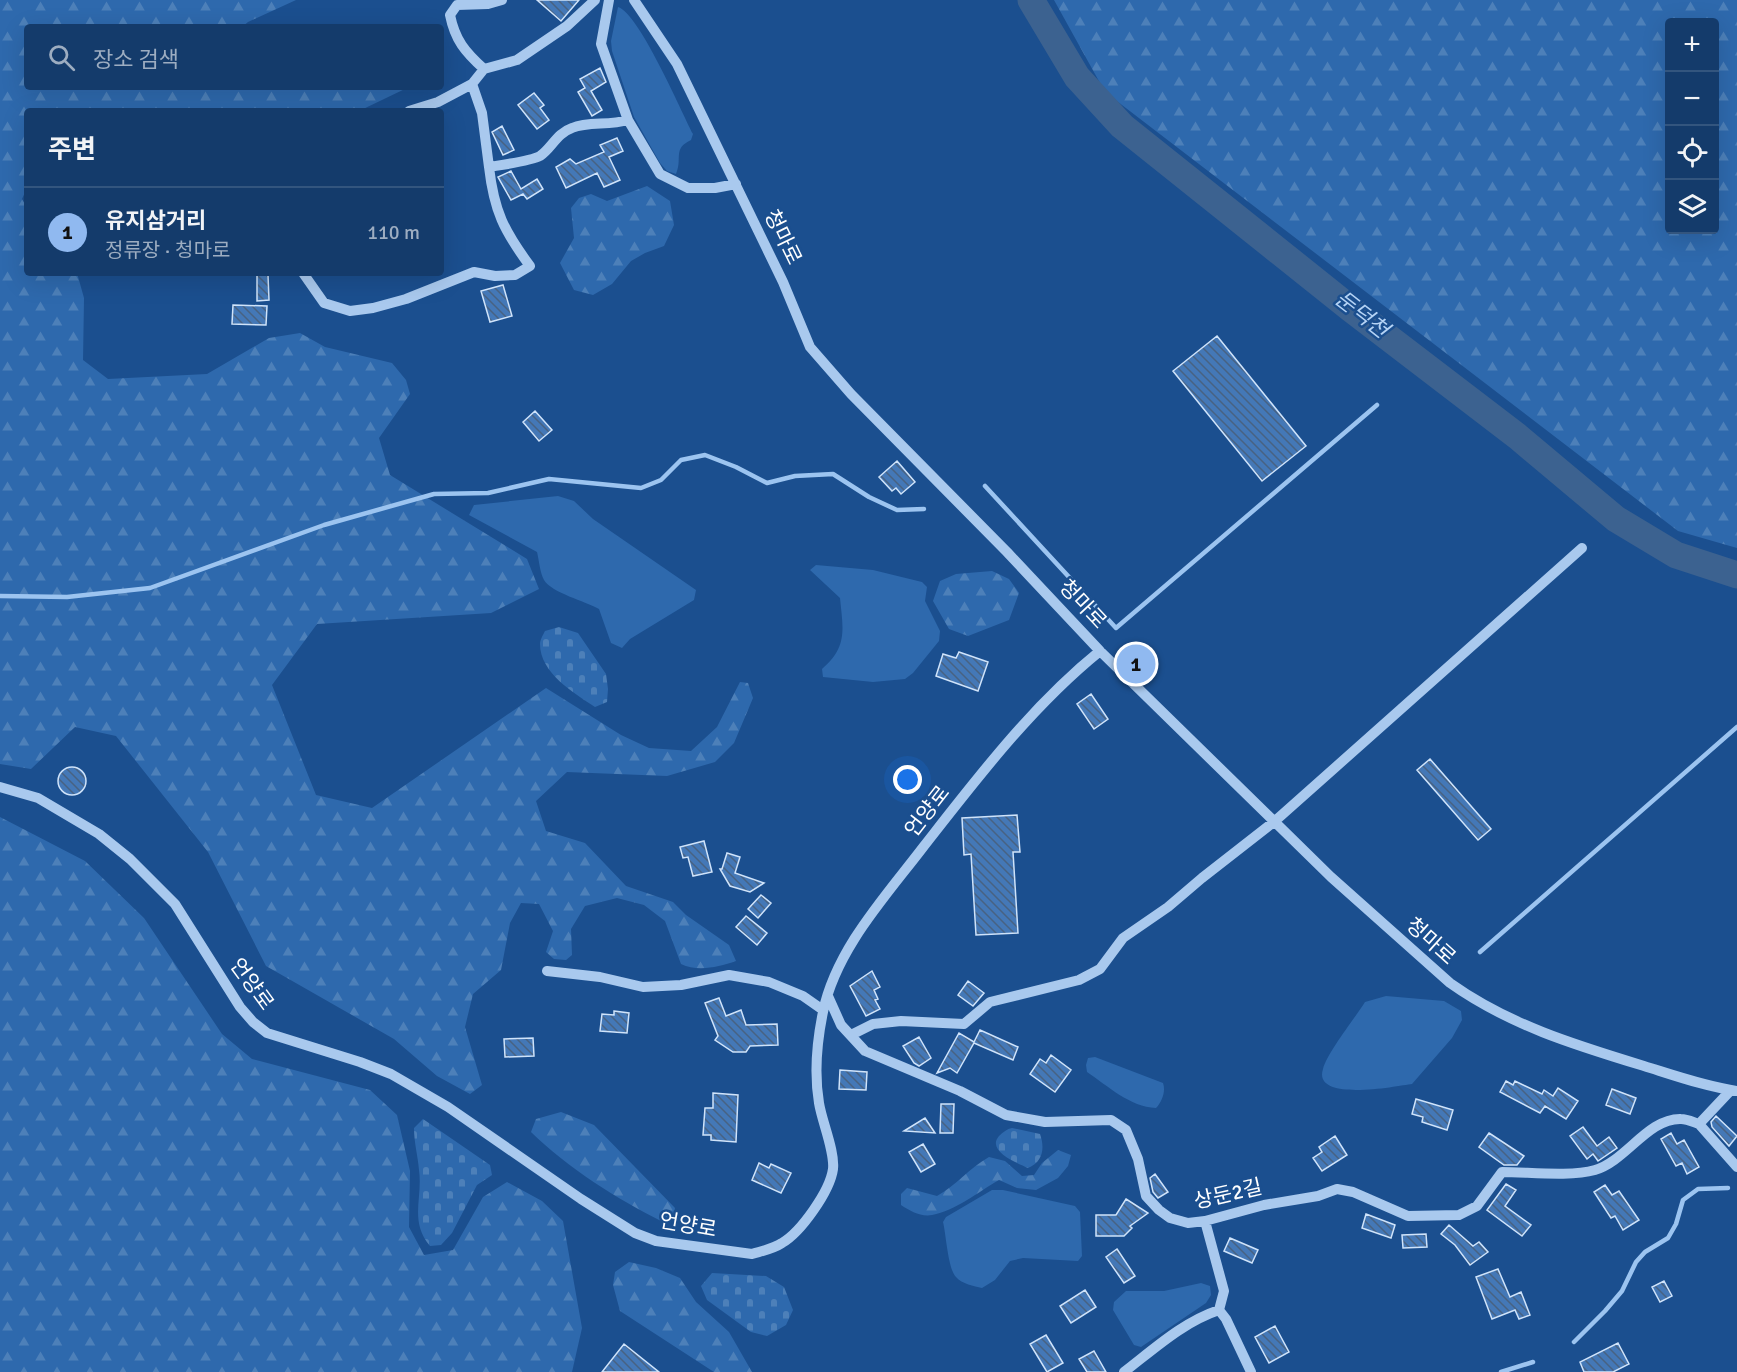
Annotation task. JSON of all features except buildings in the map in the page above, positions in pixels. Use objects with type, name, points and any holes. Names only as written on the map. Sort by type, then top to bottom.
[{"type":"street","points":[[484,69],[465,52],[453,28],[450,15],[457,5],[488,4],[502,0]]},
{"type":"street","points":[[419,108],[438,102],[472,84],[484,69],[517,60],[540,46],[567,26],[595,0]]},
{"type":"street","points":[[609,0],[601,44],[627,120],[660,174],[688,188],[715,188],[736,184]]},
{"type":"street","name":"청마로","points":[[634,0],[677,64],[783,282],[810,347],[851,394],[1007,552],[1100,651],[1331,877],[1450,984],[1481,1005],[1551,1036],[1674,1075],[1734,1091]]},
{"type":"street","points":[[305,276],[324,303],[350,311],[374,308],[406,299],[474,272],[495,276],[515,275],[530,266],[510,238],[500,217],[492,191],[482,113],[472,84]]},
{"type":"street","points":[[489,167],[540,156],[554,140],[571,128],[592,124],[613,125],[627,120]]},
{"type":"street","points":[[851,1035],[873,1024],[901,1021],[964,1024],[990,1002],[1079,980],[1100,969],[1123,938],[1168,908],[1202,878],[1275,821],[1582,548]]},
{"type":"street","name":"언양로","points":[[0,787],[38,798],[99,834],[130,859],[175,904],[240,1007],[267,1033],[391,1074],[448,1107],[581,1199],[635,1233],[656,1241],[752,1254],[783,1243],[817,1206],[833,1169],[818,1101],[818,1042],[823,1010],[846,954],[861,930],[968,791],[1026,721],[1070,675],[1100,651]]},
{"type":"street","points":[[547,971],[600,977],[643,987],[681,985],[729,975],[769,982],[803,996],[823,1010]]},
{"type":"street","name":"상둔2길","points":[[828,996],[841,1025],[866,1051],[960,1091],[1006,1115],[1045,1122],[1111,1120],[1126,1130],[1138,1159],[1146,1196],[1170,1218],[1188,1223],[1205,1221],[1264,1205],[1317,1196],[1337,1189],[1353,1192],[1408,1216],[1459,1215],[1477,1206],[1502,1172],[1569,1173],[1594,1170],[1613,1162],[1641,1138],[1669,1121],[1682,1119],[1699,1124]]},
{"type":"street","points":[[1734,1091],[1699,1124],[1737,1167]]},
{"type":"street","points":[[1205,1221],[1224,1291],[1219,1310]]},
{"type":"street","points":[[1124,1372],[1200,1316],[1219,1310]]},
{"type":"street","points":[[1219,1310],[1226,1319],[1251,1372]]},
{"type":"green space","points":[[0,0],[296,0],[246,24],[24,24],[24,90],[403,90],[365,108],[24,108],[24,195],[22,199],[24,203],[24,276],[78,276],[84,298],[83,360],[108,379],[207,374],[269,338],[300,333],[325,347],[392,363],[406,380],[410,394],[379,438],[390,475],[527,559],[539,589],[491,613],[317,624],[272,685],[316,795],[372,808],[546,688],[621,735],[649,748],[691,751],[717,727],[740,682],[748,683],[753,698],[734,743],[715,762],[667,776],[567,772],[536,801],[546,831],[585,843],[626,886],[673,902],[686,915],[729,945],[736,961],[701,968],[681,964],[665,921],[644,905],[617,898],[585,906],[571,929],[572,955],[566,960],[554,959],[546,952],[553,931],[539,904],[521,903],[510,923],[501,970],[473,994],[465,1027],[482,1085],[470,1094],[437,1076],[394,1039],[266,966],[208,852],[116,736],[75,727],[31,769],[0,764]]},
{"type":"green space","points":[[1054,0],[1737,0],[1737,548],[1678,531],[1105,92]]},
{"type":"green space","points":[[618,7],[627,13],[648,44],[693,134],[691,140],[685,143],[680,150],[676,174],[667,171],[660,163],[634,117],[612,51],[611,41]]},
{"type":"green space","points":[[647,186],[670,201],[674,225],[664,246],[631,261],[612,284],[593,295],[574,290],[560,263],[574,238],[571,208],[579,198],[591,194],[607,201]]},
{"type":"green space","points":[[558,496],[574,501],[593,519],[696,590],[694,600],[630,639],[622,648],[611,643],[599,609],[548,585],[542,574],[537,552],[469,515],[474,505]]},
{"type":"green space","points":[[816,565],[873,570],[922,582],[927,587],[925,601],[940,631],[939,641],[913,673],[905,679],[873,682],[823,677],[822,669],[840,645],[842,619],[840,598],[810,570]]},
{"type":"green space","points":[[992,571],[1009,579],[1019,593],[1009,620],[968,636],[949,629],[933,601],[940,581],[956,574]]},
{"type":"green space","points":[[559,627],[578,633],[606,674],[607,702],[595,707],[560,681],[546,664],[540,644],[541,639],[545,631]]},
{"type":"green space","points":[[0,817],[85,861],[144,918],[222,1034],[252,1059],[370,1090],[397,1115],[410,1171],[409,1227],[424,1255],[453,1250],[483,1197],[507,1182],[542,1201],[563,1221],[582,1328],[572,1372],[0,1372]]},
{"type":"green space","points":[[1386,996],[1444,1001],[1461,1011],[1462,1020],[1452,1038],[1412,1084],[1358,1090],[1330,1086],[1323,1079],[1323,1069],[1335,1045],[1365,1002]]},
{"type":"green space","points":[[1095,1057],[1163,1083],[1164,1093],[1158,1106],[1156,1108],[1146,1107],[1128,1100],[1087,1072],[1088,1058]]},
{"type":"green space","points":[[561,1112],[594,1125],[675,1208],[673,1218],[663,1222],[611,1193],[561,1158],[531,1132],[536,1119]]},
{"type":"green space","points":[[423,1119],[490,1165],[492,1175],[477,1185],[452,1233],[441,1245],[430,1246],[420,1228],[418,1218],[420,1180],[414,1128]]},
{"type":"green space","points":[[1012,1128],[1040,1134],[1042,1154],[1037,1162],[1028,1168],[1005,1156],[996,1147],[999,1136]]},
{"type":"green space","points":[[1058,1150],[1071,1155],[1068,1166],[1058,1178],[1036,1190],[1017,1188],[999,1180],[941,1213],[924,1215],[901,1205],[901,1194],[907,1188],[937,1196],[989,1157],[1005,1161],[1022,1176],[1034,1175],[1042,1163]]},
{"type":"green space","points":[[992,1190],[1003,1190],[1075,1206],[1080,1212],[1082,1256],[1078,1261],[1023,1258],[1010,1261],[995,1280],[982,1288],[956,1277],[951,1267],[943,1222],[946,1217]]},
{"type":"green space","points":[[629,1262],[656,1268],[680,1278],[696,1302],[729,1332],[752,1372],[714,1372],[620,1311],[613,1285],[615,1272]]},
{"type":"green space","points":[[712,1273],[766,1276],[784,1287],[793,1310],[786,1325],[767,1336],[751,1332],[707,1300],[701,1286]]},
{"type":"green space","points":[[1201,1283],[1210,1286],[1211,1295],[1206,1303],[1141,1347],[1134,1345],[1113,1310],[1114,1302],[1126,1291],[1164,1291]]},
{"type":"waterway","name":"둔덕천","points":[[1031,0],[1077,77],[1122,126],[1351,309],[1517,436],[1616,519],[1676,555],[1737,575]]},
{"type":"waterway","points":[[985,486],[1116,628],[1377,405]]},
{"type":"waterway","points":[[0,596],[67,597],[150,588],[324,525],[434,494],[488,493],[549,479],[641,488],[661,480],[681,460],[705,455],[736,467],[767,483],[795,476],[833,474],[869,497],[897,510],[924,509]]},
{"type":"waterway","points":[[1480,952],[1737,727]]},
{"type":"waterway","points":[[1574,1342],[1622,1291],[1636,1262],[1645,1252],[1668,1238],[1676,1224],[1683,1200],[1698,1189],[1728,1188]]},
{"type":"waterway","points":[[1501,1372],[1533,1362]]},
{"type":"place","name":"유지삼거리","points":[[1136,664]]}]
